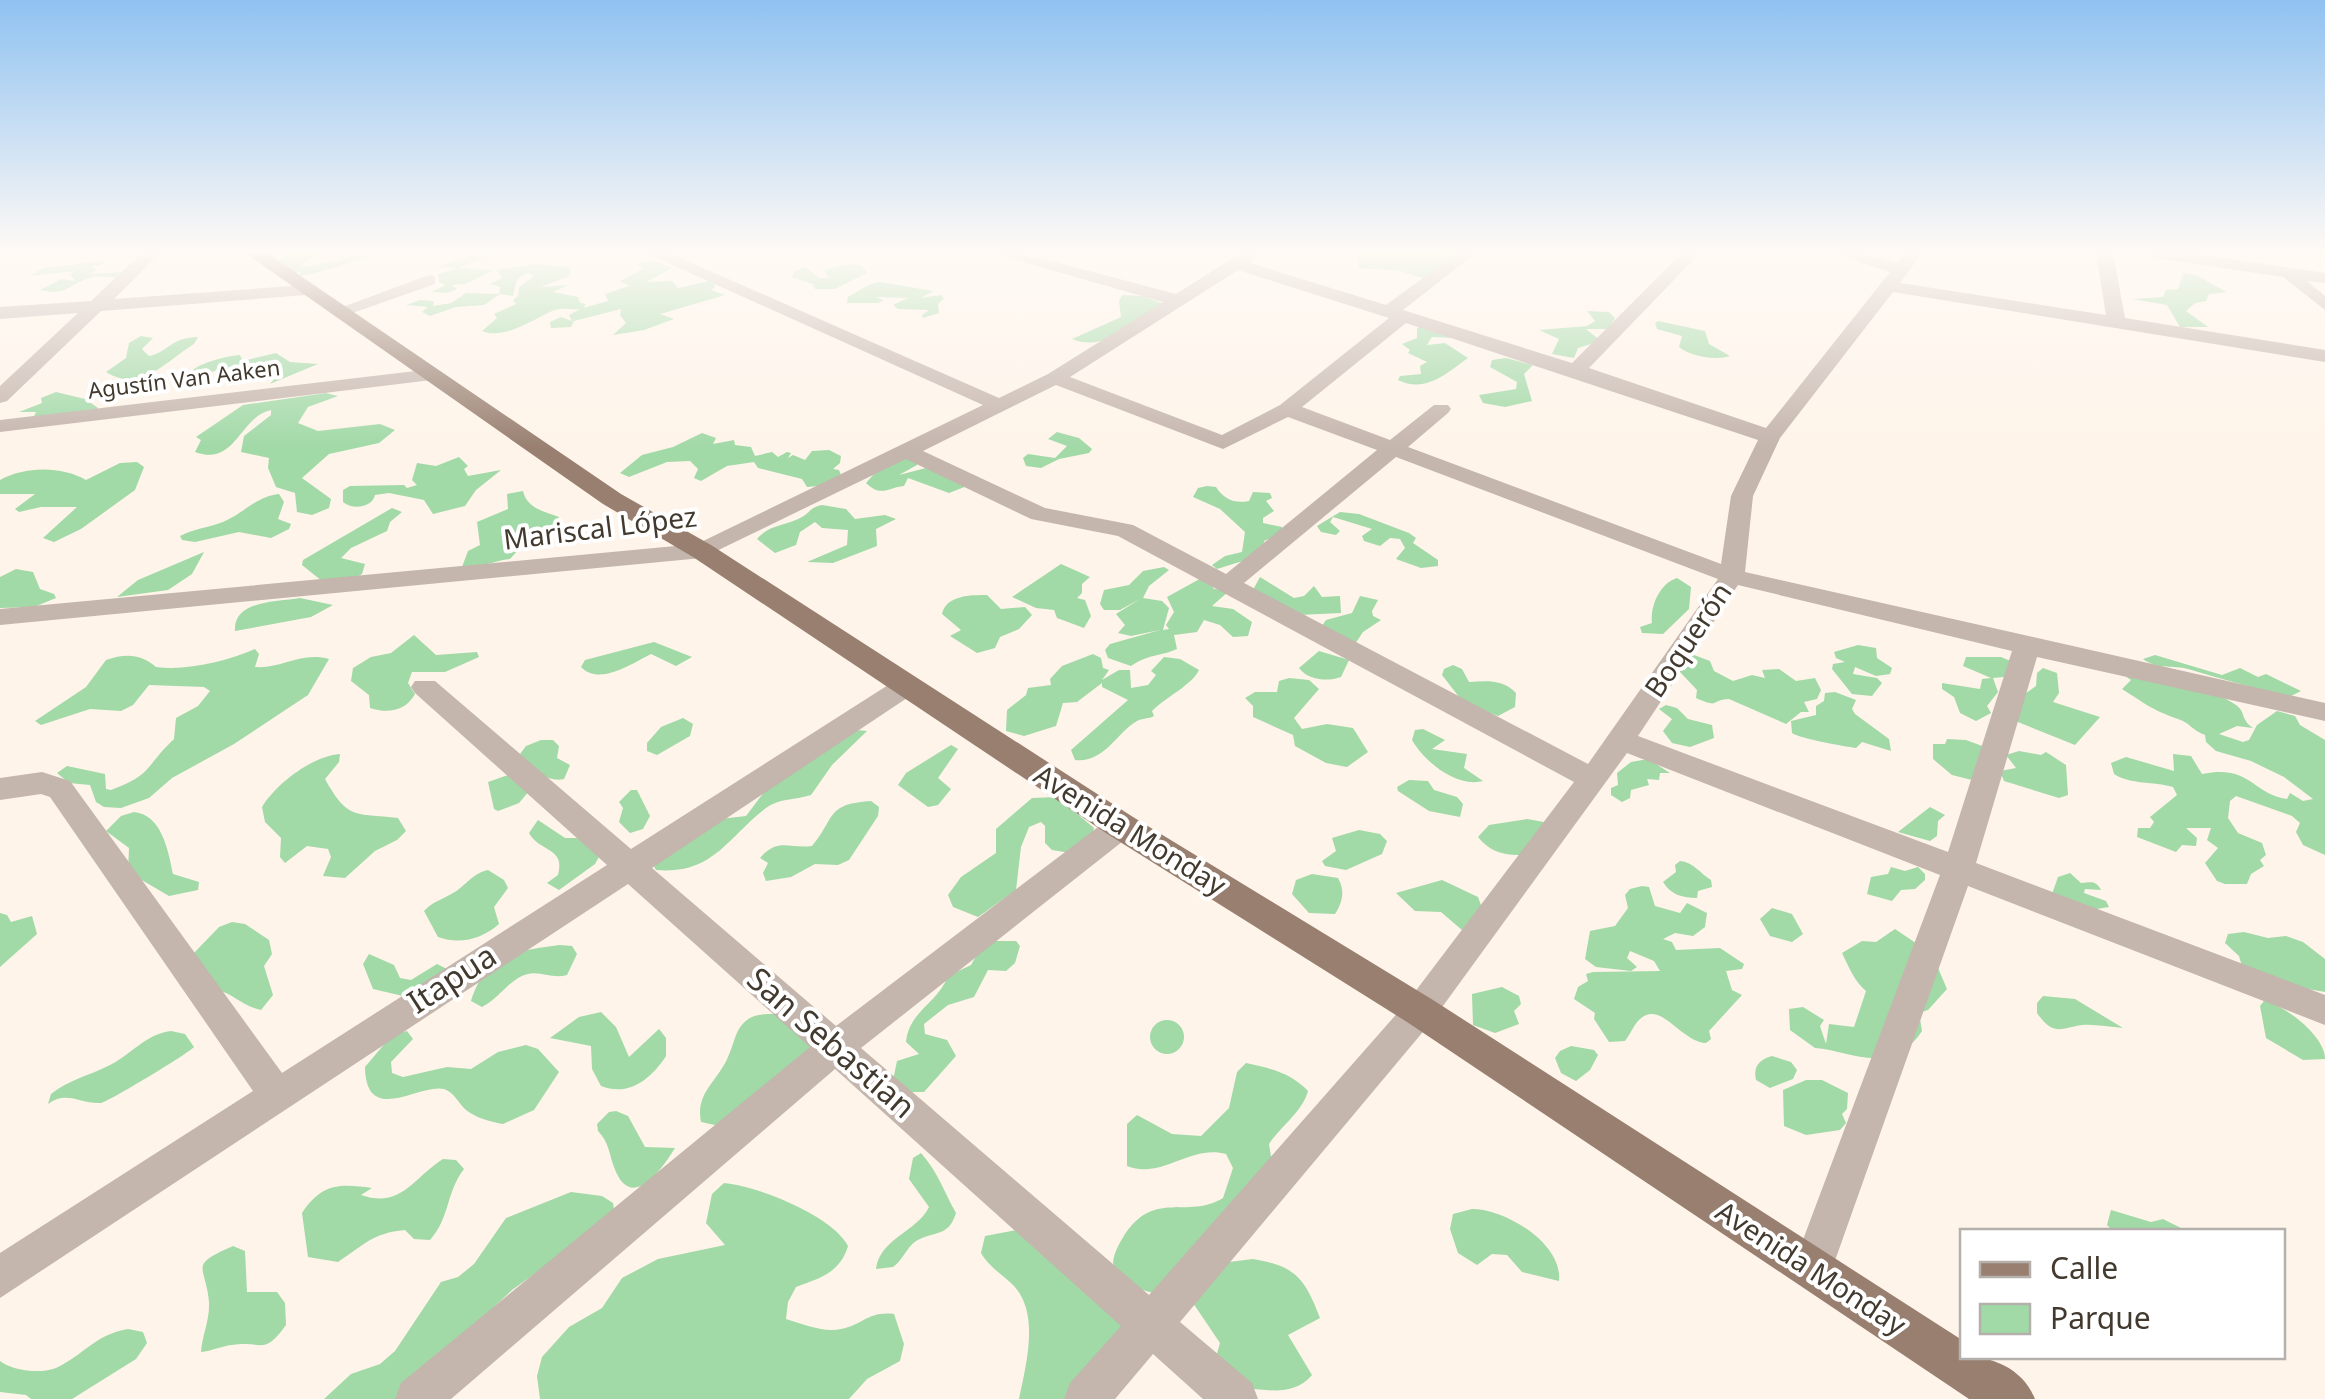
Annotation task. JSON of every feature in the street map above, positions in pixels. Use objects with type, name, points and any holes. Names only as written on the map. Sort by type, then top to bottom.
[{"type":"main road","name":"Avenida Monday","points":[[348,318],[612,499],[702,551],[1122,826],[1420,1010],[2011,1399]]},
{"type":"street","points":[[0,397],[81,318]]},
{"type":"street","points":[[803,318],[999,404]]},
{"type":"street","name":"Mariscal López","points":[[0,617],[702,551],[1055,378],[1152,318]]},
{"type":"street","points":[[1055,378],[1222,444],[1287,409],[1390,318]]},
{"type":"street","points":[[1405,318],[1576,370],[1770,438]]},
{"type":"street","points":[[1576,370],[1627,318]]},
{"type":"street","name":"Boquerón","points":[[1086,1399],[1420,1010],[1621,740],[1732,576],[1742,496],[1770,438],[1864,318]]},
{"type":"street","points":[[2105,318],[2325,356]]},
{"type":"street","name":"Agustín Van Aaken","points":[[0,426],[433,374]]},
{"type":"street","points":[[1227,585],[1441,408]]},
{"type":"street","points":[[1287,409],[1732,576],[2325,712]]},
{"type":"street","points":[[904,450],[1038,514],[1125,530],[1592,778]]},
{"type":"street","points":[[1812,1270],[1958,869],[2027,646]]},
{"type":"street","name":"San Sebastian","points":[[425,686],[1236,1399]]},
{"type":"street","name":"Itapua","points":[[0,1277],[906,686]]},
{"type":"street","points":[[1621,740],[2325,1010]]},
{"type":"street","points":[[0,789],[42,783],[60,789],[276,1094]]},
{"type":"street","points":[[417,1399],[836,1046],[1122,826]]},
{"type":"green space","points":[[497,318],[538,318],[501,333],[482,331]]},
{"type":"green space","points":[[558,318],[572,321],[571,318],[585,318],[574,321],[571,327],[551,328],[550,322]]},
{"type":"green space","points":[[622,318],[674,319],[644,330],[613,335],[626,323]]},
{"type":"green space","points":[[1118,318],[1144,318],[1109,339],[1072,339]]},
{"type":"green space","points":[[1593,318],[1615,318],[1608,329],[1586,329],[1601,341],[1578,348],[1574,358],[1552,354],[1559,339],[1539,330],[1587,326],[1595,321]]},
{"type":"green space","points":[[2175,318],[2196,318],[2208,327],[2180,327]]},
{"type":"green space","points":[[1658,321],[1705,331],[1709,344],[1730,356],[1691,354],[1679,347],[1682,336],[1657,329]]},
{"type":"green space","points":[[1422,326],[1454,338],[1432,337],[1427,345],[1445,343],[1468,358],[1436,380],[1408,384],[1398,380],[1400,376],[1421,374],[1420,366],[1427,362],[1408,353],[1410,350],[1402,344],[1417,338],[1417,328]]},
{"type":"green space","points":[[141,336],[153,338],[142,349],[149,356],[175,342],[198,337],[194,344],[152,373],[130,379],[106,372],[126,358],[129,343]]},
{"type":"green space","points":[[276,353],[290,362],[318,364],[270,384],[282,369],[238,372],[225,367],[186,377],[195,368],[218,359],[240,355],[243,361]]},
{"type":"green space","points":[[1506,358],[1533,365],[1524,374],[1532,401],[1505,407],[1483,403],[1479,395],[1516,389],[1517,382],[1490,367],[1492,360]]},
{"type":"green space","points":[[56,392],[85,399],[98,408],[94,412],[33,418],[36,412],[19,412],[42,403],[41,398]]},
{"type":"green space","points":[[326,393],[338,396],[308,407],[298,423],[318,431],[380,424],[395,430],[379,443],[329,454],[302,478],[331,499],[329,508],[312,515],[297,512],[295,493],[276,487],[268,468],[269,458],[241,452],[244,436],[271,415],[271,410],[260,414],[220,453],[195,452],[201,440],[196,437],[243,405]]},
{"type":"green space","points":[[1057,432],[1079,438],[1092,449],[1041,468],[1026,466],[1023,458],[1028,454],[1055,458],[1067,446],[1048,439]]},
{"type":"green space","points":[[702,433],[716,438],[713,444],[734,440],[735,445],[751,447],[755,456],[772,452],[778,457],[787,452],[791,453],[788,458],[793,455],[805,460],[812,451],[829,450],[841,456],[833,469],[841,475],[807,487],[802,479],[758,468],[754,462],[727,466],[701,481],[694,478],[698,469],[690,461],[667,462],[629,477],[620,473],[642,455],[673,447]]},
{"type":"green space","points":[[459,457],[468,466],[464,469],[468,476],[501,470],[476,490],[465,506],[433,514],[424,500],[389,493],[375,495],[370,503],[361,506],[343,502],[343,490],[350,486],[407,488],[417,485],[412,480],[417,463],[436,466]]},
{"type":"green space","points":[[904,459],[918,459],[917,465],[899,475],[926,468],[967,486],[949,493],[908,478],[904,486],[885,491],[866,483],[874,474]]},
{"type":"green space","points":[[137,462],[144,467],[135,490],[81,529],[54,542],[43,538],[77,507],[41,507],[19,512],[15,509],[35,494],[0,494],[0,480],[21,472],[55,470],[86,480],[120,463]]},
{"type":"green space","points":[[1216,487],[1239,502],[1249,501],[1253,492],[1270,493],[1272,498],[1266,501],[1274,511],[1263,518],[1263,523],[1282,527],[1284,532],[1264,541],[1265,547],[1249,559],[1217,569],[1212,565],[1225,556],[1242,552],[1245,532],[1220,509],[1193,497],[1198,488]]},
{"type":"green space","points":[[523,491],[533,506],[559,517],[550,531],[517,543],[519,549],[510,559],[462,567],[468,551],[480,545],[477,522],[508,509],[507,494]]},
{"type":"green space","points":[[279,494],[284,502],[278,519],[291,524],[271,538],[239,532],[195,542],[180,536],[228,520],[263,498]]},
{"type":"green space","points":[[822,505],[846,509],[855,519],[885,515],[896,519],[876,529],[877,546],[833,563],[807,562],[847,545],[848,530],[822,528],[815,522],[800,532],[796,545],[775,553],[757,539],[767,530]]},
{"type":"green space","points":[[392,508],[402,512],[390,522],[387,531],[351,548],[341,558],[365,564],[362,574],[352,580],[322,581],[302,565],[303,560]]},
{"type":"green space","points":[[1340,512],[1359,514],[1409,533],[1416,538],[1413,543],[1438,560],[1438,566],[1421,568],[1396,559],[1405,548],[1400,539],[1390,538],[1380,546],[1364,541],[1362,536],[1372,529],[1333,517],[1330,522],[1340,531],[1336,535],[1321,532],[1317,526]]},
{"type":"green space","points":[[204,552],[192,574],[168,590],[117,597],[138,580]]},
{"type":"green space","points":[[1061,564],[1090,577],[1082,584],[1082,593],[1077,598],[1085,600],[1091,616],[1084,628],[1057,618],[1054,610],[1036,608],[1012,597]]},
{"type":"green space","points":[[1164,567],[1169,570],[1149,586],[1143,598],[1162,601],[1169,608],[1163,630],[1169,629],[1166,625],[1174,612],[1167,597],[1205,576],[1214,589],[1229,591],[1212,606],[1233,609],[1252,622],[1248,636],[1233,637],[1220,625],[1204,620],[1197,632],[1174,635],[1177,649],[1131,666],[1108,658],[1105,650],[1110,644],[1160,630],[1131,636],[1118,633],[1125,625],[1116,614],[1140,599],[1120,610],[1104,610],[1100,604],[1104,590],[1129,585],[1143,571]]},
{"type":"green space","points":[[16,569],[33,572],[40,589],[56,598],[34,607],[0,608],[0,577]]},
{"type":"green space","points":[[1260,577],[1294,598],[1304,596],[1314,586],[1322,597],[1340,596],[1341,613],[1299,615],[1260,600],[1254,588]]},
{"type":"green space","points":[[1677,578],[1691,587],[1689,609],[1663,634],[1642,633],[1640,627],[1652,623],[1661,590]]},
{"type":"green space","points":[[987,595],[1001,609],[1025,607],[1032,615],[1019,629],[1000,637],[995,648],[977,653],[950,636],[961,630],[942,614],[954,600]]},
{"type":"green space","points":[[1360,596],[1378,600],[1372,611],[1381,620],[1363,632],[1355,644],[1322,626],[1326,620],[1352,613]]},
{"type":"green space","points":[[300,598],[333,605],[311,617],[235,631],[236,621],[249,608]]},
{"type":"green space","points":[[414,635],[436,655],[477,652],[479,657],[445,672],[412,672],[408,683],[415,694],[407,704],[390,711],[370,708],[369,695],[351,681],[353,668],[371,657],[391,653]]},
{"type":"green space","points":[[654,642],[692,657],[676,666],[651,654],[606,674],[581,667],[585,660]]},
{"type":"green space","points":[[1858,645],[1876,648],[1877,658],[1892,668],[1890,674],[1876,676],[1855,667],[1853,674],[1877,678],[1882,683],[1872,696],[1852,694],[1832,669],[1833,664],[1845,662],[1836,658],[1834,652]]},
{"type":"green space","points":[[255,649],[259,654],[255,667],[309,657],[329,659],[308,695],[234,744],[172,778],[149,798],[121,808],[104,807],[96,802],[90,785],[69,783],[57,773],[67,766],[105,774],[106,789],[111,790],[135,779],[174,739],[176,718],[198,706],[210,691],[204,687],[149,685],[133,705],[121,711],[90,709],[41,725],[35,721],[86,687],[106,660],[133,656],[156,667],[181,668]]},
{"type":"green space","points":[[1319,651],[1349,660],[1341,677],[1318,679],[1299,668]]},
{"type":"green space","points":[[1686,652],[1710,661],[1714,671],[1733,681],[1752,675],[1765,678],[1762,670],[1779,669],[1796,681],[1815,678],[1821,690],[1817,699],[1804,702],[1809,712],[1801,712],[1786,724],[1729,699],[1709,703],[1696,698],[1697,690],[1680,672]]},
{"type":"green space","points":[[1093,654],[1109,670],[1102,680],[1119,670],[1130,670],[1131,688],[1148,685],[1156,675],[1151,671],[1164,657],[1180,659],[1199,670],[1191,681],[1152,711],[1154,716],[1137,721],[1095,757],[1075,760],[1071,750],[1128,700],[1102,687],[1102,683],[1077,702],[1063,703],[1056,726],[1024,736],[1006,731],[1007,710],[1026,695],[1028,688],[1051,685],[1050,679],[1062,666]]},
{"type":"green space","points":[[2155,655],[2222,675],[2240,668],[2258,677],[2266,674],[2301,691],[2289,697],[2143,659]]},
{"type":"green space","points":[[1966,657],[2001,657],[2013,662],[2004,677],[1993,678],[1998,692],[1987,706],[1991,713],[1976,721],[1960,713],[1954,697],[1942,689],[1942,683],[1980,689],[1982,679],[1991,678],[1963,666]]},
{"type":"green space","points":[[1453,665],[1462,669],[1469,682],[1494,682],[1511,688],[1516,693],[1515,707],[1498,716],[1463,702],[1442,675],[1444,669]]},
{"type":"green space","points":[[2043,668],[2057,673],[2059,693],[2053,702],[2100,717],[2075,745],[2013,720]]},
{"type":"green space","points":[[2125,676],[2225,699],[2239,708],[2253,728],[2237,726],[2219,734],[2243,742],[2249,740],[2257,725],[2277,711],[2295,716],[2300,725],[2325,740],[2325,855],[2303,845],[2296,832],[2300,823],[2292,816],[2236,796],[2230,801],[2228,818],[2238,833],[2262,843],[2266,855],[2260,860],[2264,866],[2251,874],[2247,884],[2217,881],[2205,863],[2218,848],[2207,840],[2211,828],[2186,828],[2197,838],[2196,846],[2182,845],[2176,852],[2137,837],[2138,828],[2150,828],[2154,822],[2150,817],[2177,795],[2173,787],[2114,774],[2111,763],[2126,757],[2174,771],[2173,754],[2191,756],[2202,774],[2230,773],[2275,796],[2287,799],[2290,793],[2303,801],[2313,799],[2284,777],[2251,761],[2216,751],[2206,742],[2205,735],[2122,689],[2131,680]]},
{"type":"green space","points":[[1309,680],[1319,689],[1294,718],[1302,729],[1327,724],[1353,728],[1368,752],[1347,767],[1326,763],[1295,746],[1293,735],[1253,717],[1253,706],[1245,698],[1255,692],[1277,692],[1279,681]]},
{"type":"green space","points":[[1835,692],[1856,700],[1852,709],[1855,714],[1889,739],[1891,751],[1862,742],[1856,748],[1792,733],[1791,721],[1816,715],[1816,706],[1824,701],[1825,693]]},
{"type":"green space","points":[[1666,705],[1677,708],[1688,719],[1712,725],[1714,738],[1690,747],[1672,743],[1663,731],[1672,719],[1659,709]]},
{"type":"green space","points":[[683,718],[693,724],[690,736],[657,755],[647,751],[647,743],[661,727]]},
{"type":"green space","points":[[1423,729],[1445,740],[1432,749],[1467,754],[1464,768],[1483,781],[1452,777],[1433,764],[1412,740],[1415,730]]},
{"type":"green space","points":[[857,730],[867,731],[832,765],[811,795],[771,805],[718,852],[692,867],[656,870],[652,863],[720,819],[746,816],[771,783]]},
{"type":"green space","points":[[1947,739],[1985,747],[1972,780],[1952,775],[1933,759],[1933,744],[1945,744]]},
{"type":"green space","points":[[553,740],[559,746],[557,758],[570,765],[564,779],[551,779],[539,773],[520,754],[526,746]]},
{"type":"green space","points":[[951,745],[958,749],[938,778],[951,789],[938,805],[928,807],[898,785],[906,773]]},
{"type":"green space","points":[[2019,751],[2041,755],[2046,752],[2066,765],[2068,795],[2059,798],[2004,781],[2000,771],[2016,768],[2006,755]]},
{"type":"green space","points":[[340,754],[339,762],[325,779],[340,802],[354,812],[398,818],[406,831],[375,851],[345,878],[323,876],[331,857],[328,849],[307,846],[285,863],[280,857],[281,838],[265,822],[262,807],[296,773],[318,760]]},
{"type":"green space","points":[[1648,759],[1670,773],[1660,773],[1659,780],[1647,779],[1649,785],[1631,790],[1630,798],[1622,802],[1611,795],[1611,788],[1618,785],[1617,773],[1631,762]]},
{"type":"green space","points":[[508,775],[530,790],[519,803],[498,811],[494,809],[488,782]]},
{"type":"green space","points":[[1409,780],[1428,781],[1434,790],[1457,797],[1463,804],[1460,817],[1429,811],[1398,791],[1397,787]]},
{"type":"green space","points":[[631,790],[637,790],[650,816],[643,829],[630,833],[619,822],[623,808],[619,802]]},
{"type":"green space","points":[[1057,797],[1094,828],[1092,837],[1070,853],[1052,850],[1045,843],[1045,826],[1041,822],[1029,827],[1021,847],[1016,890],[978,917],[953,907],[948,895],[961,877],[996,853],[996,829],[1032,798]]},
{"type":"green space","points":[[871,801],[879,807],[878,816],[849,860],[838,865],[815,864],[791,877],[766,881],[763,873],[768,863],[760,858],[766,852],[778,846],[812,846],[838,809]]},
{"type":"green space","points":[[1930,807],[1945,815],[1938,821],[1937,836],[1930,841],[1898,832]]},
{"type":"green space","points":[[134,812],[157,827],[173,874],[199,882],[198,890],[169,896],[128,872],[129,848],[106,831],[121,816]]},
{"type":"green space","points":[[1527,819],[1544,822],[1522,855],[1497,852],[1478,837],[1489,825]]},
{"type":"green space","points":[[538,820],[565,838],[577,838],[600,855],[595,864],[559,890],[547,883],[558,875],[558,859],[529,833]]},
{"type":"green space","points":[[1359,830],[1380,834],[1387,841],[1382,854],[1346,870],[1325,866],[1322,861],[1336,851],[1332,838]]},
{"type":"green space","points":[[1680,861],[1711,880],[1712,887],[1698,891],[1697,898],[1670,890],[1663,882],[1676,872],[1675,865]]},
{"type":"green space","points":[[1891,867],[1905,871],[1918,867],[1925,880],[1915,889],[1901,890],[1892,901],[1867,894],[1871,877],[1888,874]]},
{"type":"green space","points":[[488,870],[504,880],[508,888],[494,907],[499,924],[470,939],[438,937],[424,911]]},
{"type":"green space","points":[[2070,873],[2081,883],[2097,884],[2101,890],[2085,889],[2084,893],[2106,901],[2109,907],[2091,910],[2052,894],[2058,877]]},
{"type":"green space","points":[[1312,874],[1338,878],[1342,896],[1335,914],[1309,913],[1292,894],[1296,880]]},
{"type":"green space","points":[[1442,880],[1478,897],[1482,908],[1462,930],[1441,912],[1415,911],[1396,893]]},
{"type":"green space","points":[[1642,886],[1649,887],[1655,906],[1680,913],[1687,903],[1707,913],[1705,927],[1693,936],[1675,933],[1663,939],[1672,942],[1676,950],[1720,948],[1744,964],[1742,969],[1726,971],[1732,990],[1742,995],[1709,1031],[1711,1039],[1706,1043],[1656,1015],[1640,1019],[1625,1041],[1609,1042],[1594,1019],[1595,1013],[1574,999],[1578,987],[1588,981],[1586,974],[1660,971],[1654,961],[1630,951],[1627,958],[1637,967],[1631,971],[1596,967],[1585,959],[1590,931],[1615,926],[1628,908],[1625,895]]},
{"type":"green space","points":[[1772,908],[1792,914],[1803,934],[1792,942],[1770,936],[1760,919]]},
{"type":"green space","points":[[0,913],[11,922],[32,916],[37,934],[0,967]]},
{"type":"green space","points":[[232,922],[245,924],[269,940],[272,954],[264,966],[273,995],[261,1010],[214,989],[193,954],[219,927]]},
{"type":"green space","points":[[1895,929],[1932,954],[1947,989],[1928,1010],[1919,1013],[1922,1031],[1910,1045],[1897,1054],[1870,1058],[1815,1048],[1790,1030],[1789,1009],[1803,1007],[1824,1020],[1820,1026],[1826,1044],[1829,1024],[1854,1027],[1866,991],[1842,953],[1862,941],[1876,942]]},
{"type":"green space","points":[[2244,932],[2268,938],[2286,936],[2303,942],[2325,959],[2325,992],[2302,988],[2242,966],[2239,956],[2225,943],[2228,934]]},
{"type":"green space","points":[[994,941],[1016,941],[1020,946],[1015,963],[1006,971],[988,970],[974,997],[948,1005],[924,1024],[925,1034],[947,1040],[956,1056],[924,1092],[910,1092],[893,1080],[897,1061],[919,1054],[906,1042],[912,1022],[948,976],[971,965],[981,947]]},
{"type":"green space","points":[[572,946],[577,954],[567,975],[528,974],[482,1007],[471,1001],[477,985],[494,964],[516,953]]},
{"type":"green space","points":[[369,954],[394,965],[400,978],[411,980],[437,964],[447,969],[403,996],[373,989],[363,964]]},
{"type":"green space","points":[[1502,987],[1519,996],[1521,1004],[1514,1011],[1519,1024],[1495,1033],[1473,1025],[1472,994]]},
{"type":"green space","points":[[2043,996],[2075,999],[2123,1028],[2053,1028],[2037,1013],[2037,1003]]},
{"type":"green space","points":[[2264,1001],[2303,1023],[2319,1041],[2325,1059],[2303,1060],[2266,1038],[2260,1006]]},
{"type":"green space","points":[[601,1012],[616,1027],[629,1057],[659,1029],[666,1038],[666,1056],[638,1084],[621,1089],[601,1086],[592,1069],[591,1046],[550,1038],[579,1017]]},
{"type":"green space","points":[[784,1014],[827,1067],[822,1078],[801,1096],[759,1117],[729,1126],[701,1122],[704,1095],[724,1065],[742,1025],[756,1016]]},
{"type":"green space","points":[[1167,1020],[1179,1025],[1184,1037],[1179,1049],[1167,1054],[1155,1049],[1150,1037],[1155,1025]]},
{"type":"green space","points":[[171,1031],[185,1034],[194,1047],[101,1103],[61,1098],[48,1104],[51,1094],[64,1085],[116,1062],[153,1036]]},
{"type":"green space","points":[[407,1031],[413,1039],[391,1062],[392,1073],[403,1077],[447,1067],[471,1069],[498,1052],[526,1045],[538,1049],[559,1072],[534,1110],[503,1124],[470,1113],[444,1089],[396,1098],[374,1095],[365,1067],[392,1035]]},
{"type":"green space","points":[[1571,1046],[1594,1050],[1598,1055],[1590,1070],[1576,1081],[1561,1073],[1555,1058]]},
{"type":"green space","points":[[1772,1056],[1791,1062],[1797,1070],[1793,1079],[1770,1088],[1756,1080],[1755,1071],[1760,1062]]},
{"type":"green space","points":[[1246,1063],[1272,1069],[1308,1091],[1297,1112],[1269,1144],[1275,1181],[1154,1293],[1135,1287],[1113,1263],[1125,1234],[1148,1212],[1196,1207],[1223,1198],[1233,1168],[1226,1154],[1213,1152],[1152,1169],[1127,1166],[1127,1124],[1137,1115],[1172,1134],[1201,1136],[1229,1108],[1237,1072]]},
{"type":"green space","points":[[1806,1080],[1822,1080],[1848,1093],[1847,1109],[1842,1114],[1846,1123],[1840,1130],[1806,1135],[1784,1126],[1783,1090]]},
{"type":"green space","points":[[609,1112],[628,1116],[645,1147],[675,1148],[654,1176],[637,1187],[621,1181],[598,1131],[597,1124]]},
{"type":"green space","points":[[921,1153],[956,1213],[953,1221],[940,1232],[916,1241],[893,1267],[876,1269],[884,1250],[929,1207],[909,1179],[913,1158]]},
{"type":"green space","points":[[443,1159],[456,1160],[464,1169],[430,1240],[414,1239],[405,1230],[369,1241],[338,1262],[308,1257],[302,1213],[316,1196],[332,1188],[350,1186],[372,1188],[361,1195],[375,1198],[397,1195]]},
{"type":"green space","points":[[724,1183],[793,1204],[827,1224],[848,1246],[834,1268],[796,1287],[788,1302],[786,1319],[834,1330],[872,1316],[894,1314],[904,1344],[900,1361],[867,1379],[849,1399],[540,1399],[537,1376],[542,1357],[569,1327],[602,1308],[622,1278],[658,1259],[725,1245],[706,1223],[712,1194]]},
{"type":"green space","points":[[571,1192],[602,1196],[613,1203],[615,1216],[512,1290],[396,1399],[324,1399],[351,1374],[380,1364],[395,1351],[441,1282],[458,1277],[474,1264],[506,1218]]},
{"type":"green space","points":[[1472,1209],[1500,1215],[1530,1231],[1552,1254],[1559,1281],[1522,1272],[1507,1255],[1492,1254],[1477,1265],[1458,1253],[1450,1229],[1453,1214]]},
{"type":"green space","points":[[2111,1210],[2151,1222],[2163,1219],[2183,1229],[2111,1229],[2107,1225]]},
{"type":"green space","points":[[1028,1228],[1135,1337],[1107,1399],[1019,1399],[1029,1340],[1027,1311],[1014,1286],[981,1253],[985,1236]]},
{"type":"green space","points":[[233,1246],[245,1251],[247,1292],[277,1292],[285,1303],[286,1325],[267,1344],[232,1345],[201,1352],[209,1309],[204,1263]]},
{"type":"green space","points":[[1253,1259],[1280,1266],[1297,1276],[1320,1318],[1288,1335],[1312,1375],[1296,1387],[1235,1387],[1216,1357],[1220,1343],[1191,1300],[1221,1263]]},
{"type":"green space","points":[[128,1329],[143,1332],[147,1343],[136,1359],[72,1399],[31,1399],[0,1392],[0,1361],[19,1369],[50,1370],[106,1336]]}]
